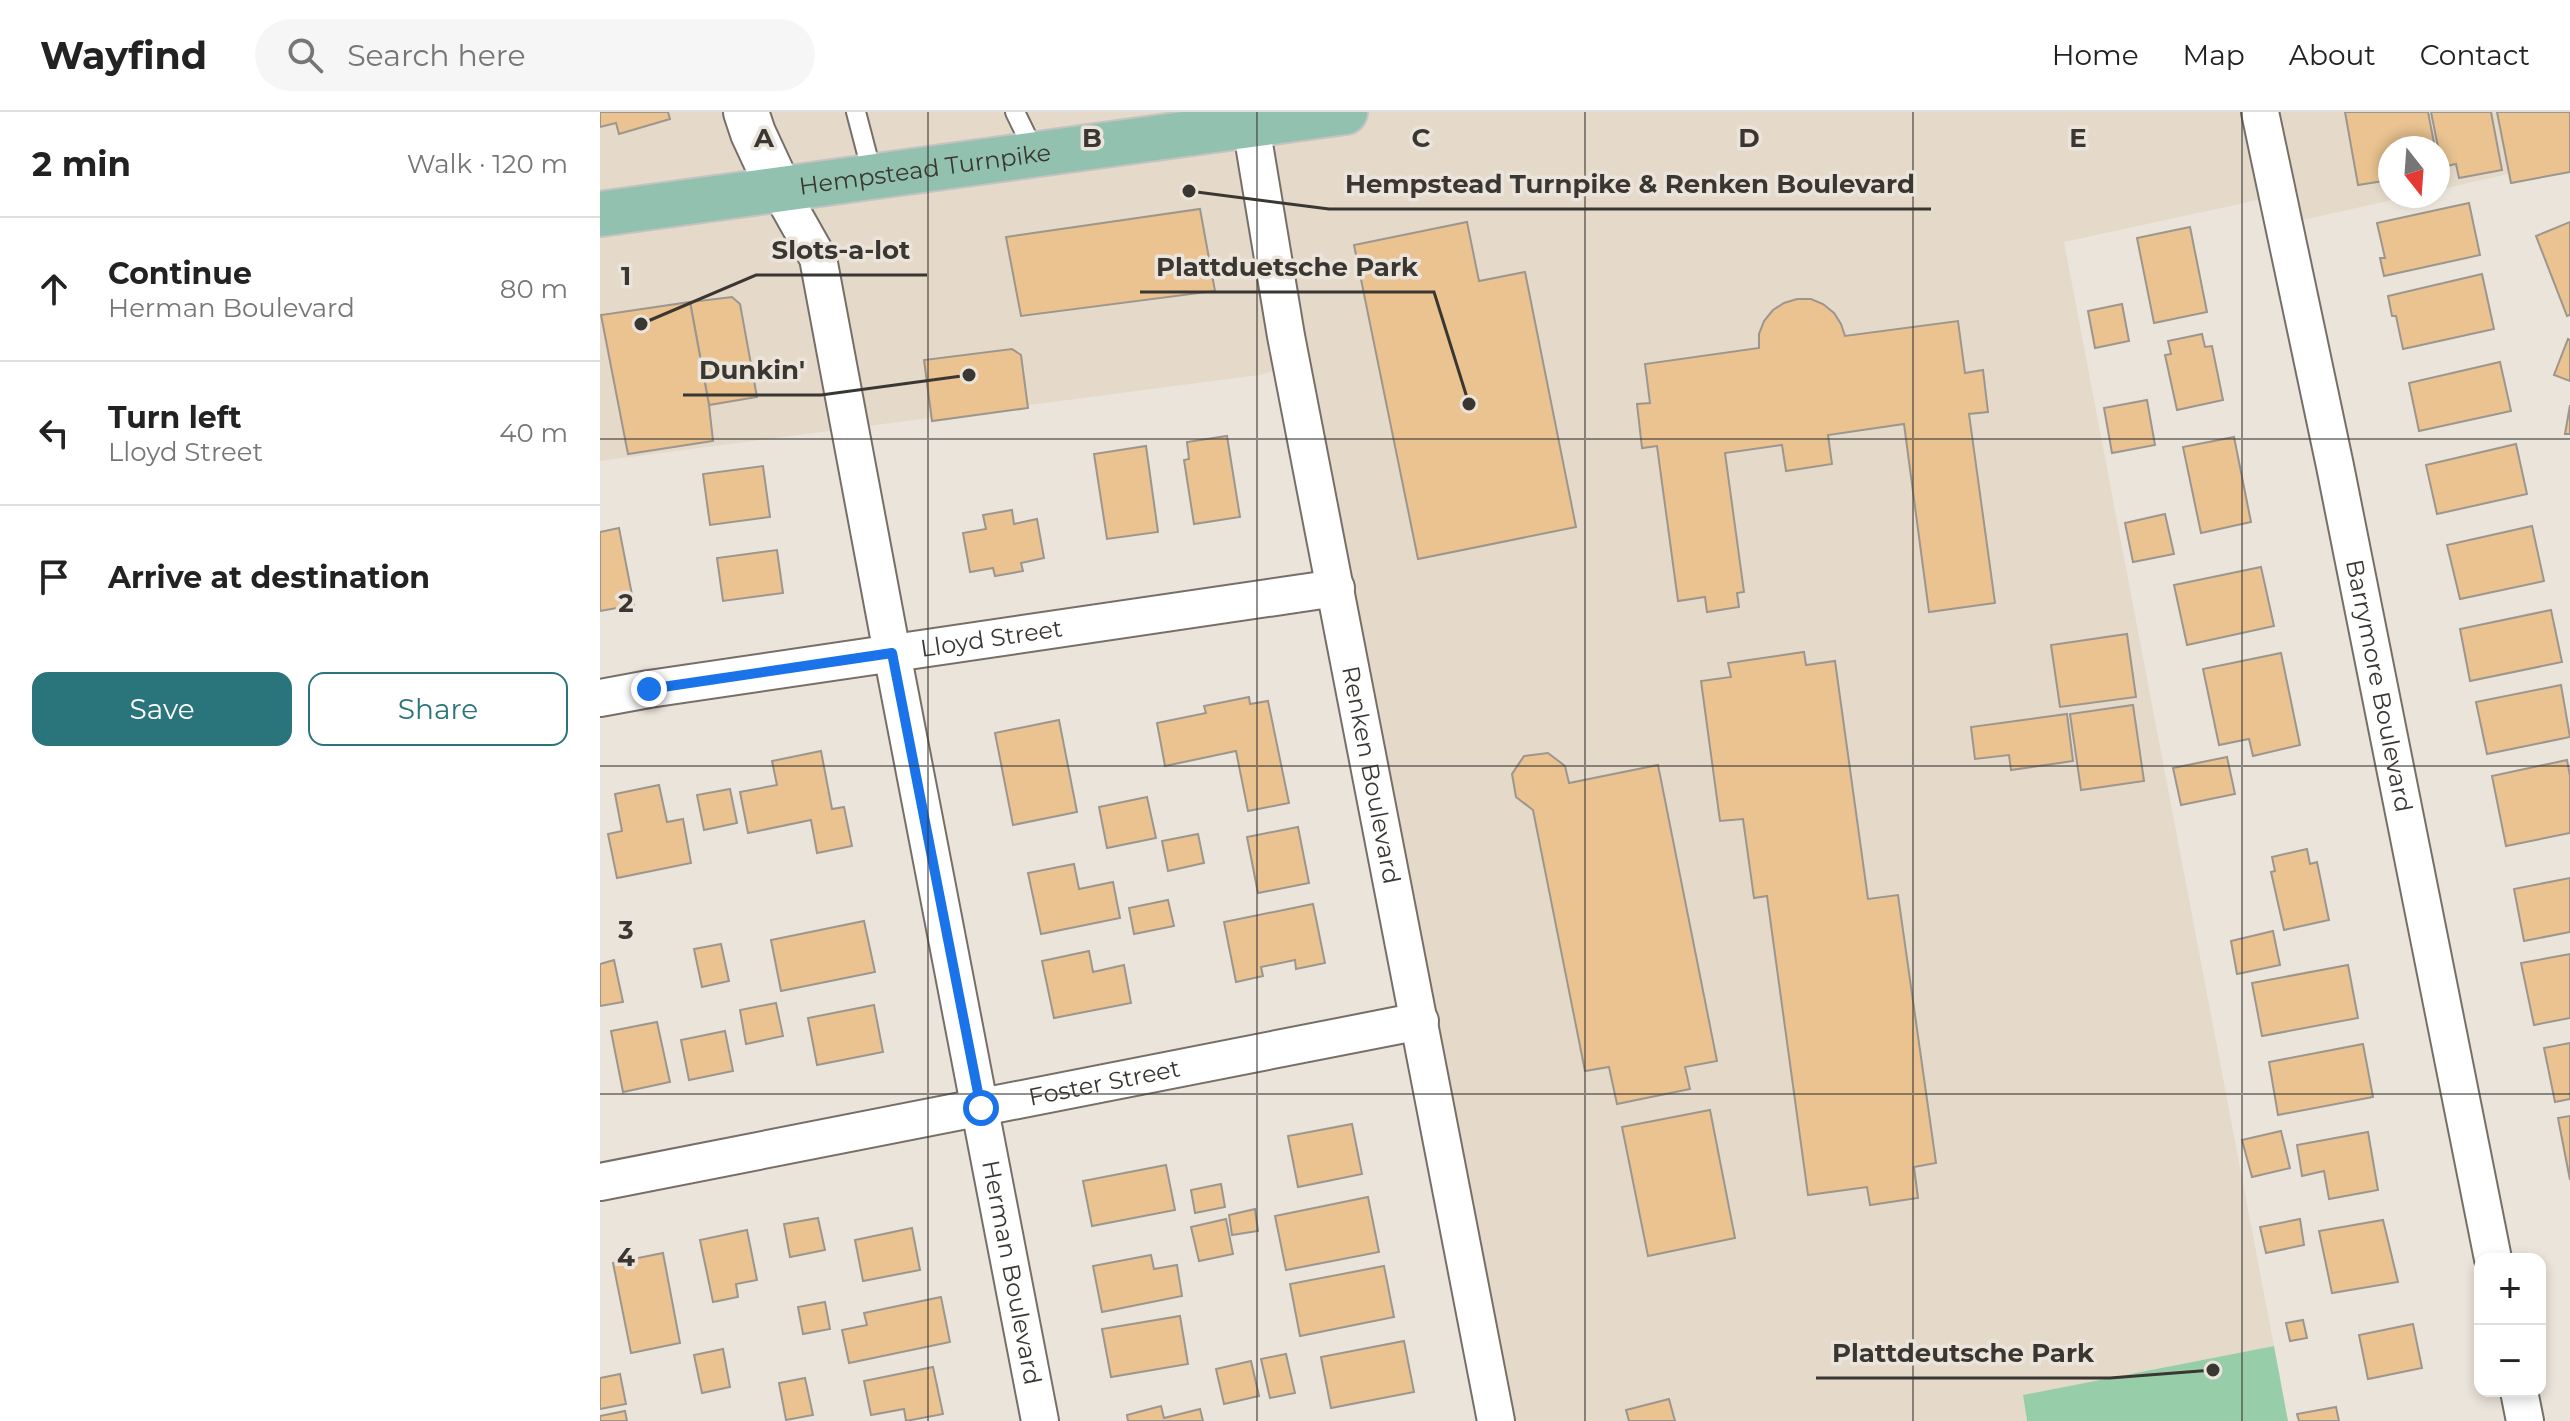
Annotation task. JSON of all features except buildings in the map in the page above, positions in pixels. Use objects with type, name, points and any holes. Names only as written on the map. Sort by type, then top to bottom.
[{"type":"main road","name":"Hempstead Turnpike","points":[[600,214],[1345,112]]},
{"type":"street","points":[[746,112],[779,189]]},
{"type":"street","name":"Barrymore Boulevard","points":[[2260,112],[2339,481],[2492,1253]]},
{"type":"street","name":"Renken Boulevard","points":[[1251,126],[1286,336],[1496,1421]]},
{"type":"street","name":"Herman Boulevard","points":[[779,189],[818,258],[1040,1421]]},
{"type":"street","name":"Lloyd Street","points":[[600,698],[1336,588]]},
{"type":"street","name":"Foster Street","points":[[600,1182],[1420,1021]]},
{"type":"street","points":[[2520,1397],[2525,1421]]},
{"type":"lane","points":[[856,112],[873,177]]},
{"type":"lane","points":[[1015,112],[1036,155]]},
{"type":"shaded area","points":[[600,112],[2570,112],[2570,160],[2450,187],[2450,136],[2378,136],[2378,203],[2289,223],[2281,195],[2064,242],[2274,1346],[2023,1395],[2027,1421],[1496,1421],[1284,368],[1259,375],[600,461]]},
{"type":"green space","points":[[2274,1346],[2288,1421],[2027,1421],[2023,1395]]},
{"type":"place","name":"Hempstead Turnpike & Renken Boulevard","points":[[1189,191]]},
{"type":"place","name":"Slots-a-lot","points":[[641,324]]},
{"type":"place","name":"Dunkin'","points":[[969,375]]},
{"type":"place","name":"Plattduetsche Park","points":[[1469,404]]},
{"type":"place","name":"Plattdeutsche Park","points":[[2213,1370]]},
{"type":"route","points":[[649,689],[892,653],[981,1108]]}]
